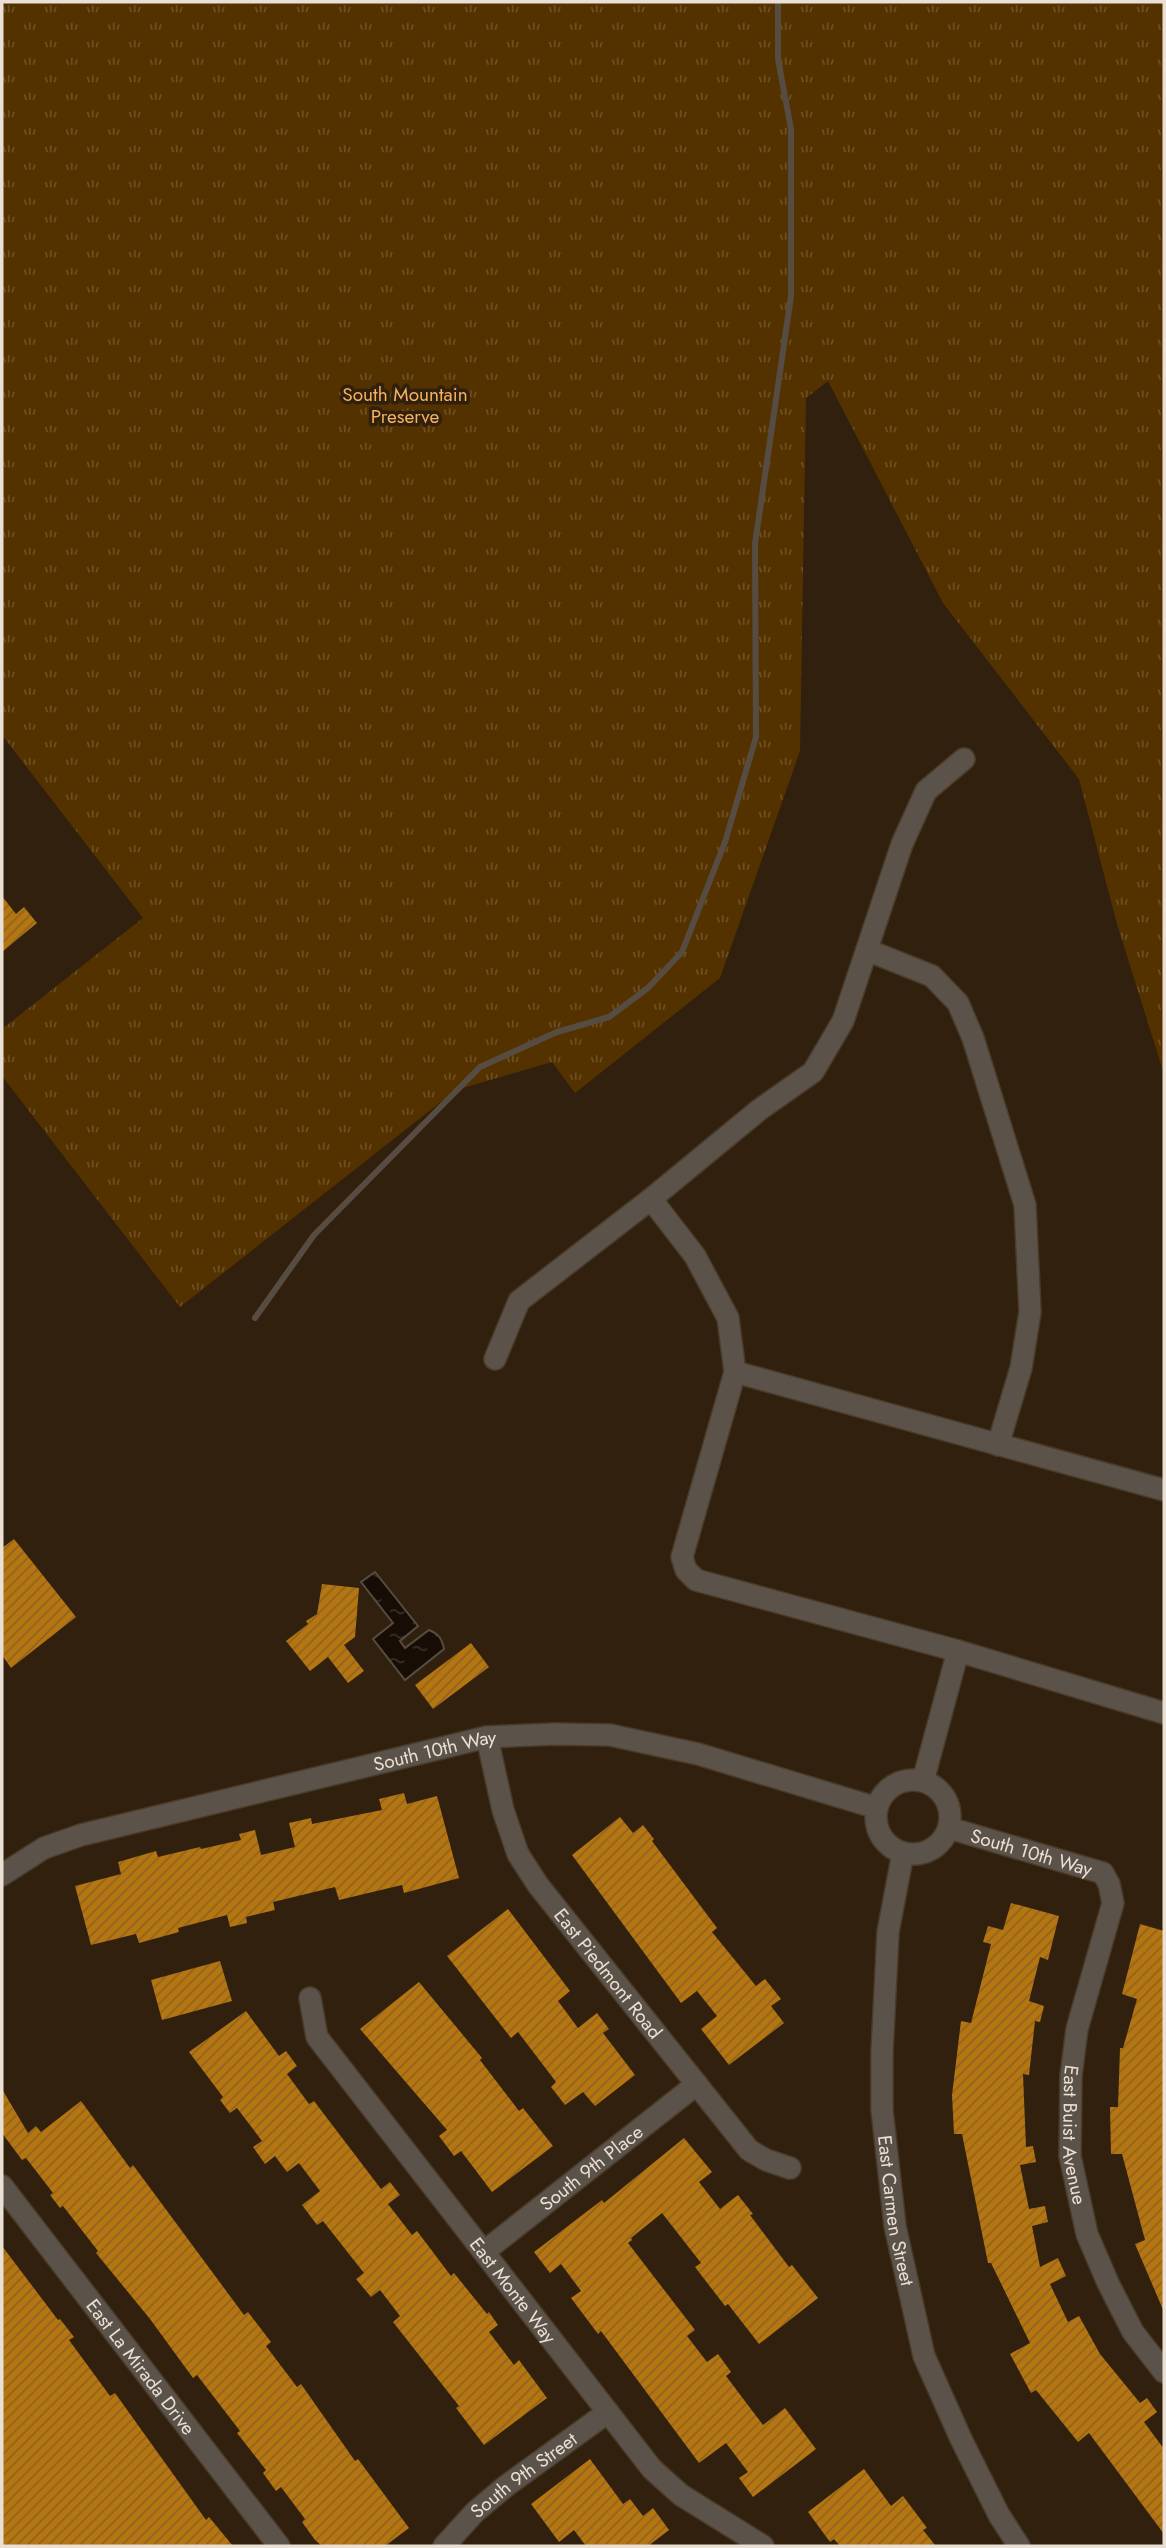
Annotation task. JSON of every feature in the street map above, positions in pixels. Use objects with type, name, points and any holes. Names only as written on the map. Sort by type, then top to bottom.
[{"type":"street","points":[[495,1359],[519,1301],[651,1199],[759,1110],[813,1072],[843,1021],[902,844],[926,791],[964,759]]},
{"type":"street","points":[[867,950],[932,976],[958,1003],[973,1038],[1026,1205],[1030,1312],[1021,1368],[998,1445]]},
{"type":"street","points":[[651,1199],[695,1255],[728,1318],[735,1372],[682,1557],[686,1570],[696,1580],[958,1651],[1164,1713]]},
{"type":"street","points":[[735,1372],[1164,1490]]},
{"type":"street","points":[[923,1781],[958,1651]]},
{"type":"street","name":"South 10th Way","points":[[2,1875],[44,1848],[81,1835],[487,1737],[610,1735],[698,1754],[877,1808]]},
{"type":"street","name":"East Piedmont Road","points":[[487,1737],[503,1810],[518,1854],[538,1885],[749,2150],[766,2160],[790,2168]]},
{"type":"street","points":[[923,1781],[943,1794],[951,1816],[949,1828],[944,1838],[926,1852],[903,1853],[893,1848],[879,1830],[877,1808],[890,1788],[900,1782],[923,1781]]},
{"type":"street","name":"South 10th Way","points":[[949,1828],[1103,1873],[1110,1884]]},
{"type":"street","name":"East Carmen Street","points":[[903,1853],[888,1931],[881,2052],[882,2110],[895,2226],[924,2356],[982,2483],[1019,2546]]},
{"type":"street","name":"East Buist Avenue","points":[[1110,1884],[1113,1903],[1077,2029],[1072,2076],[1070,2156],[1087,2234],[1108,2283],[1132,2332],[1164,2372]]},
{"type":"street","name":"East Monte Way","points":[[310,1998],[317,2038],[652,2469],[681,2495],[763,2546]]},
{"type":"street","name":"South 9th Place","points":[[485,2251],[697,2084]]},
{"type":"street","name":"East La Mirada Drive","points":[[2,2186],[279,2546]]},
{"type":"street","name":"South 9th Street","points":[[444,2546],[475,2512],[506,2486],[608,2412]]},
{"type":"green space","name":"South Mountain Preserve","points":[[2,2],[1164,2],[1164,1074],[1117,924],[1079,779],[943,603],[828,381],[806,398],[800,751],[720,978],[575,1093],[552,1062],[456,1090],[180,1307],[2,1076],[2,1029],[143,918],[2,735]]},
{"type":"water","points":[[375,1572],[418,1626],[400,1641],[405,1648],[429,1630],[438,1635],[443,1645],[444,1649],[405,1680],[373,1639],[393,1623],[361,1582]]},
{"type":"building","points":[[2,896],[16,914],[24,907],[37,923],[2,952]]},
{"type":"building","points":[[14,1539],[76,1617],[11,1668],[2,1655],[2,1548]]},
{"type":"building","points":[[322,1584],[359,1588],[355,1637],[344,1645],[364,1671],[348,1683],[328,1657],[310,1671],[286,1641],[317,1614]]},
{"type":"building","points":[[471,1643],[489,1667],[433,1709],[415,1685]]},
{"type":"building","points":[[404,1793],[407,1804],[437,1796],[459,1878],[404,1893],[402,1885],[339,1900],[335,1887],[273,1902],[275,1910],[246,1917],[247,1923],[230,1927],[227,1915],[178,1928],[179,1932],[139,1943],[136,1934],[91,1945],[75,1886],[121,1874],[118,1862],[156,1851],[158,1857],[241,1840],[239,1834],[255,1830],[261,1855],[295,1847],[289,1823],[311,1818],[312,1824],[382,1810],[379,1799]]},
{"type":"building","points":[[620,1817],[633,1833],[643,1825],[717,1928],[712,1932],[756,1986],[765,1979],[781,1999],[771,2006],[784,2023],[729,2065],[701,2029],[717,2016],[697,1991],[681,2003],[572,1855]]},
{"type":"building","points":[[1011,1903],[1059,1916],[1048,1960],[1040,1957],[1029,2001],[1044,2006],[1040,2022],[1035,2021],[1029,2075],[1023,2074],[1026,2147],[1033,2146],[1036,2162],[1020,2165],[1029,2209],[1045,2206],[1048,2222],[1032,2226],[1040,2267],[1058,2258],[1066,2276],[1050,2284],[1068,2322],[1079,2316],[1100,2354],[1140,2403],[1147,2398],[1157,2412],[1144,2422],[1164,2449],[1164,2534],[1089,2433],[1078,2442],[1036,2390],[1031,2393],[1010,2354],[1030,2343],[991,2263],[988,2263],[962,2134],[954,2134],[952,2095],[961,2021],[971,2023],[991,1944],[983,1942],[988,1926],[1003,1930]]},
{"type":"building","points":[[508,1909],[570,1991],[558,2001],[578,2028],[597,2013],[609,2029],[603,2033],[635,2075],[595,2106],[583,2092],[565,2105],[551,2087],[556,2082],[518,2032],[511,2038],[447,1956]]},
{"type":"building","points":[[1140,1924],[1164,1931],[1164,2312],[1135,2244],[1145,2240],[1122,2154],[1111,2154],[1110,2107],[1118,2107],[1120,2048],[1123,2048],[1137,1999],[1122,1994]]},
{"type":"building","points":[[220,1961],[232,2001],[162,2020],[151,1980]]},
{"type":"building","points":[[419,1982],[482,2058],[480,2060],[519,2111],[523,2108],[553,2146],[492,2192],[461,2151],[454,2156],[439,2136],[447,2130],[360,2029]]},
{"type":"building","points":[[246,2011],[279,2056],[286,2051],[297,2066],[287,2074],[309,2104],[314,2101],[381,2189],[390,2182],[400,2195],[388,2204],[412,2235],[417,2231],[451,2276],[454,2273],[487,2314],[489,2312],[498,2325],[489,2332],[514,2365],[519,2360],[547,2398],[484,2445],[456,2408],[459,2406],[393,2322],[400,2316],[380,2290],[371,2297],[356,2279],[364,2273],[323,2221],[317,2225],[302,2205],[320,2191],[299,2163],[287,2172],[275,2156],[265,2164],[253,2147],[262,2141],[237,2108],[230,2113],[220,2100],[223,2097],[189,2052]]},
{"type":"building","points":[[2,2089],[28,2133],[36,2126],[41,2132],[81,2101],[130,2168],[133,2165],[244,2315],[248,2312],[271,2342],[266,2346],[297,2387],[301,2384],[355,2461],[358,2459],[409,2528],[385,2546],[322,2546],[315,2540],[302,2522],[305,2519],[281,2487],[276,2491],[263,2473],[266,2470],[237,2433],[240,2431],[197,2375],[193,2378],[63,2206],[60,2208],[50,2195],[53,2193],[26,2158],[22,2160],[2,2133]]},
{"type":"building","points":[[684,2138],[712,2172],[699,2182],[720,2209],[738,2195],[789,2267],[792,2265],[818,2298],[759,2344],[695,2267],[701,2263],[662,2213],[628,2243],[695,2330],[687,2336],[707,2362],[718,2354],[731,2372],[726,2376],[763,2425],[785,2408],[816,2449],[753,2497],[739,2478],[748,2472],[726,2443],[699,2463],[601,2331],[598,2334],[571,2298],[581,2291],[561,2264],[550,2273],[534,2252],[602,2200],[604,2203]]},
{"type":"building","points":[[2,2246],[74,2337],[69,2340],[110,2396],[115,2393],[206,2520],[209,2517],[233,2546],[2,2546]]},
{"type":"building","points":[[590,2459],[623,2504],[630,2499],[643,2516],[653,2508],[669,2530],[648,2546],[586,2546],[574,2530],[559,2542],[531,2504]]},
{"type":"building","points":[[864,2469],[891,2506],[903,2496],[927,2528],[923,2530],[936,2546],[840,2546],[834,2539],[830,2542],[808,2512]]},
{"type":"waterway","points":[[255,1318],[314,1235],[480,1067],[557,1032],[609,1017],[648,988],[682,952],[725,842],[756,737],[755,544],[791,296],[791,129],[778,59],[778,2]]}]
